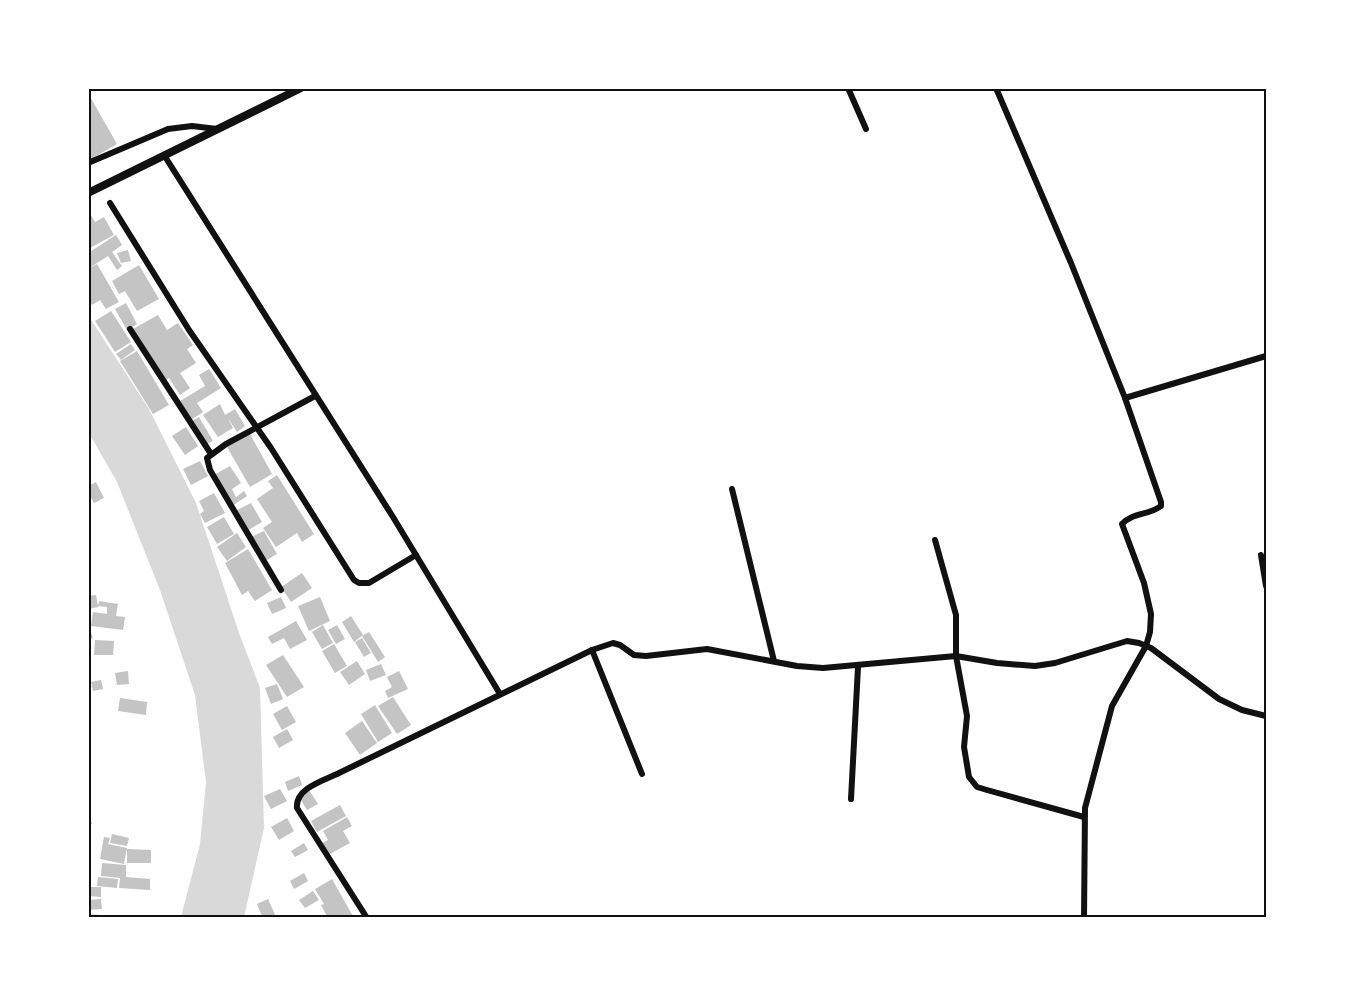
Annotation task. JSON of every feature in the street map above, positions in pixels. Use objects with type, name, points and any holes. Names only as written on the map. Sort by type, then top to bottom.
[{"type":"street","points":[[88,193],[302,88]]},
{"type":"street","points":[[848,88],[866,129]]},
{"type":"street","points":[[996,88],[1067,252],[1125,398],[1161,502],[1161,506],[1156,510],[1126,519],[1122,524],[1144,583],[1151,614],[1150,632],[1146,646],[1112,706],[1084,817],[1084,918]]},
{"type":"street","points":[[88,163],[168,129],[192,126],[217,129]]},
{"type":"street","points":[[164,155],[416,555],[500,694]]},
{"type":"street","points":[[110,203],[189,330],[256,428],[354,580],[359,583],[369,583],[416,555]]},
{"type":"street","points":[[130,329],[211,454]]},
{"type":"street","points":[[1125,398],[1266,356]]},
{"type":"street","points":[[281,590],[210,470],[207,458],[315,396]]},
{"type":"street","points":[[732,489],[774,661]]},
{"type":"street","points":[[935,540],[956,615],[956,656],[967,716],[964,747],[969,777],[973,784],[987,790],[1084,817]]},
{"type":"street","points":[[1262,555],[1266,586]]},
{"type":"street","points":[[367,918],[297,808],[298,797],[309,788],[500,694],[592,650],[613,644],[620,645],[634,655],[646,656],[707,649],[812,668],[858,667],[956,656],[1035,666],[1076,657],[1127,641],[1146,646],[1219,699],[1242,710],[1266,716]]},
{"type":"street","points":[[592,650],[642,774]]},
{"type":"street","points":[[851,799],[858,667]]},
{"type":"shaded area","points":[[88,315],[149,409],[196,503],[239,633],[260,688],[264,828],[244,917],[181,917],[200,844],[206,782],[195,695],[160,590],[117,482],[89,433]]},
{"type":"building","points":[[88,93],[117,144],[91,159],[88,153]]},
{"type":"building","points":[[88,210],[95,222],[104,217],[114,235],[88,249]]},
{"type":"building","points":[[116,235],[122,245],[112,252],[122,266],[117,270],[108,256],[91,267],[88,263],[88,253]]},
{"type":"building","points":[[128,250],[131,261],[121,263],[117,253]]},
{"type":"building","points":[[97,264],[119,302],[106,309],[100,300],[92,305],[88,299],[88,269]]},
{"type":"building","points":[[139,265],[159,299],[137,311],[125,291],[119,294],[112,281]]},
{"type":"building","points":[[126,303],[137,324],[127,330],[115,309]]},
{"type":"building","points":[[111,311],[131,342],[115,352],[95,321]]},
{"type":"building","points":[[158,315],[167,330],[178,323],[193,345],[187,349],[196,363],[180,373],[190,388],[180,395],[169,378],[166,380],[133,329]]},
{"type":"building","points":[[131,344],[135,350],[121,360],[116,354]]},
{"type":"building","points":[[137,351],[169,405],[153,414],[120,361]]},
{"type":"building","points":[[209,369],[221,388],[197,403],[203,412],[191,420],[180,401],[205,386],[199,375]]},
{"type":"building","points":[[220,404],[225,415],[235,409],[245,426],[237,432],[228,418],[233,428],[218,437],[203,415]]},
{"type":"building","points":[[199,417],[213,441],[207,444],[192,421]]},
{"type":"building","points":[[186,427],[198,446],[185,455],[172,436]]},
{"type":"building","points":[[250,434],[272,474],[250,487],[227,447]]},
{"type":"building","points":[[200,461],[208,476],[191,485],[183,469]]},
{"type":"building","points":[[230,466],[241,483],[232,489],[236,497],[244,491],[247,496],[232,506],[214,475]]},
{"type":"building","points":[[277,475],[314,534],[302,542],[297,533],[276,547],[263,528],[272,522],[257,499],[273,488],[268,481]]},
{"type":"building","points":[[96,482],[104,498],[94,503],[88,492],[88,486]]},
{"type":"building","points":[[214,493],[225,513],[205,523],[200,514],[204,511],[199,501]]},
{"type":"building","points":[[251,503],[262,522],[247,531],[235,511]]},
{"type":"building","points":[[224,517],[234,534],[217,544],[207,527]]},
{"type":"building","points":[[264,531],[277,554],[265,561],[251,537]]},
{"type":"building","points":[[237,533],[246,547],[227,561],[217,547]]},
{"type":"building","points":[[248,549],[272,590],[255,601],[248,591],[242,595],[225,563]]},
{"type":"building","points":[[302,573],[312,588],[291,602],[281,587]]},
{"type":"building","points":[[96,595],[99,607],[88,609],[88,596]]},
{"type":"building","points":[[281,597],[286,608],[272,614],[267,603]]},
{"type":"building","points":[[320,597],[330,621],[309,631],[298,606]]},
{"type":"building","points":[[99,601],[118,604],[116,616],[125,617],[123,630],[91,626],[93,612],[107,614],[107,607],[98,606]]},
{"type":"building","points":[[351,616],[363,635],[354,642],[342,622]]},
{"type":"building","points":[[296,621],[307,640],[290,649],[284,638],[272,644],[268,637]]},
{"type":"building","points":[[88,624],[93,638],[88,639]]},
{"type":"building","points":[[323,625],[333,643],[322,649],[312,632]]},
{"type":"building","points":[[337,625],[345,639],[336,644],[328,630]]},
{"type":"building","points":[[369,632],[385,657],[378,662],[362,636]]},
{"type":"building","points":[[362,638],[371,653],[364,657],[355,642]]},
{"type":"building","points":[[95,640],[114,641],[113,655],[94,655]]},
{"type":"building","points":[[334,644],[347,666],[335,673],[322,651]]},
{"type":"building","points":[[283,655],[304,687],[287,697],[266,665]]},
{"type":"building","points":[[357,661],[365,674],[349,685],[340,672]]},
{"type":"building","points":[[381,664],[386,675],[370,681],[366,670]]},
{"type":"building","points":[[128,671],[129,684],[117,685],[115,673]]},
{"type":"building","points":[[399,671],[408,689],[388,698],[385,691],[392,687],[387,677]]},
{"type":"building","points":[[101,680],[103,689],[93,691],[91,682]]},
{"type":"building","points":[[277,684],[283,699],[271,704],[265,688]]},
{"type":"building","points":[[393,697],[411,725],[397,734],[378,706]]},
{"type":"building","points":[[120,698],[147,702],[146,715],[118,711]]},
{"type":"building","points":[[375,705],[392,733],[378,742],[361,714]]},
{"type":"building","points":[[287,706],[296,722],[282,730],[273,714]]},
{"type":"building","points":[[362,721],[377,743],[360,755],[345,733]]},
{"type":"building","points":[[287,729],[293,740],[279,748],[273,737]]},
{"type":"building","points":[[299,776],[302,785],[288,791],[285,782]]},
{"type":"building","points":[[280,789],[287,801],[271,809],[264,796]]},
{"type":"building","points":[[309,790],[318,804],[307,810],[299,797]]},
{"type":"building","points":[[88,803],[91,803],[91,816],[89,816],[92,824],[88,825]]},
{"type":"building","points":[[340,805],[346,816],[317,832],[311,821]]},
{"type":"building","points":[[347,817],[352,826],[343,831],[350,843],[328,855],[322,843],[328,840],[323,831]]},
{"type":"building","points":[[287,818],[294,831],[279,840],[271,827]]},
{"type":"building","points":[[112,834],[129,838],[127,846],[110,843]]},
{"type":"building","points":[[104,837],[110,838],[108,844],[127,848],[124,864],[100,859]]},
{"type":"building","points":[[304,843],[308,850],[295,857],[291,851]]},
{"type":"building","points":[[127,849],[151,850],[151,863],[127,863]]},
{"type":"building","points":[[102,863],[126,865],[126,877],[150,879],[150,890],[119,888],[120,878],[101,876]]},
{"type":"building","points":[[304,873],[308,881],[294,889],[290,881]]},
{"type":"building","points":[[98,877],[118,879],[117,888],[97,886]]},
{"type":"building","points":[[332,879],[354,918],[328,918],[321,905],[324,904],[315,889]]},
{"type":"building","points":[[88,887],[101,887],[101,897],[88,896]]},
{"type":"building","points":[[313,891],[319,900],[305,908],[299,900]]},
{"type":"building","points":[[101,899],[102,909],[88,910],[88,900]]},
{"type":"building","points":[[268,899],[276,917],[258,918],[262,916],[257,904]]},
{"type":"building","points":[[89,914],[100,915],[99,918],[88,918]]}]
